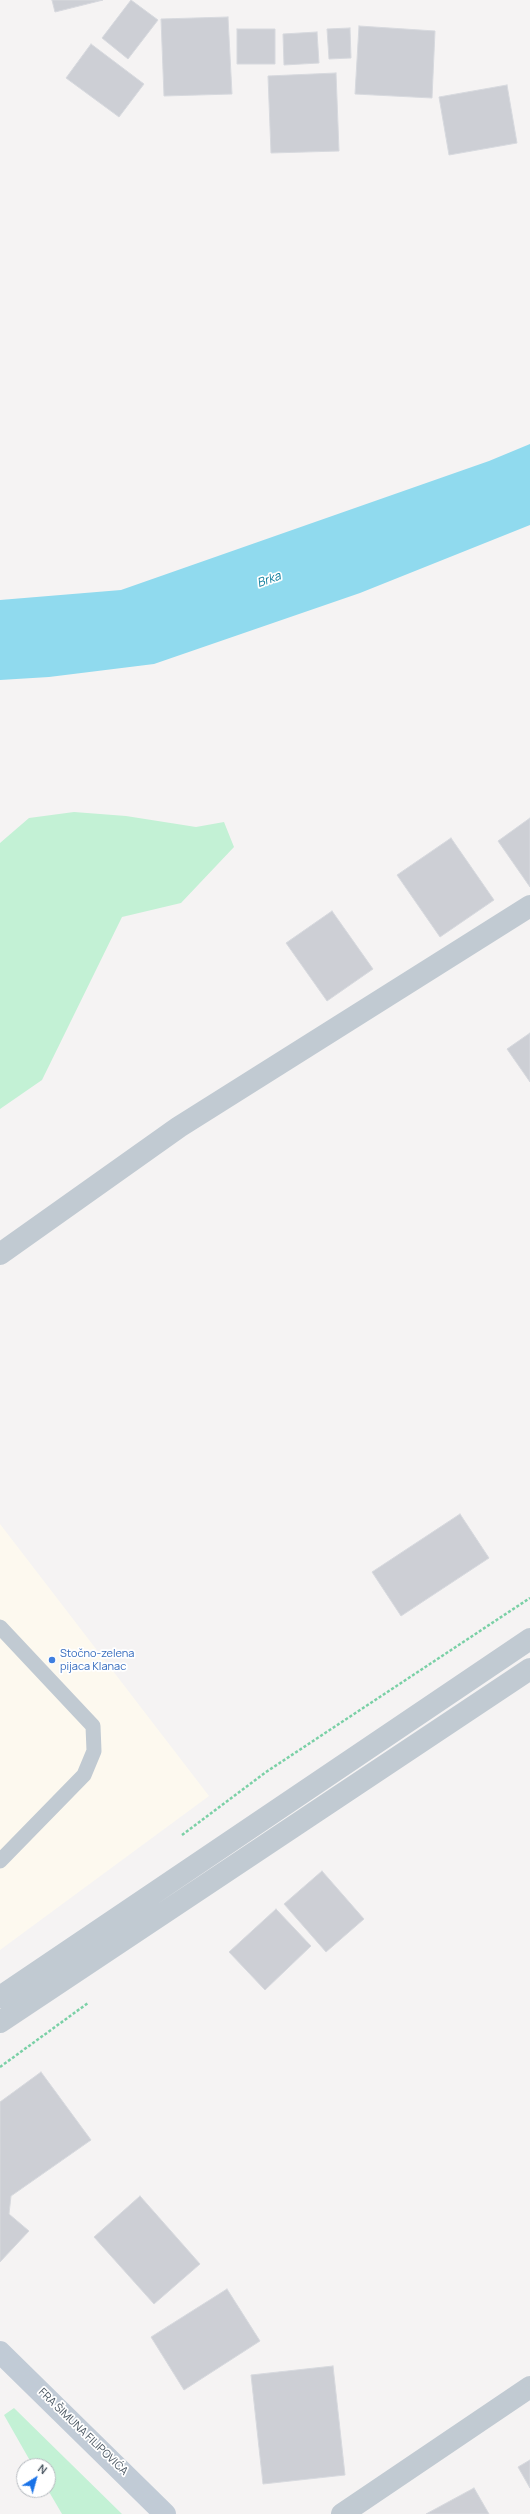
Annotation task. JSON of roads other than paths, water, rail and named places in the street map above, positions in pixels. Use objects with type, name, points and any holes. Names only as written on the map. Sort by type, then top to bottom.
[{"type":"main road","name":"FRA ŠIMUNA FILIPOVIĆA","points":[[0,2352],[165,2514]]},
{"type":"street","points":[[0,1254],[179,1126],[530,906]]},
{"type":"street","points":[[0,1997],[530,1639]]},
{"type":"street","points":[[0,2022],[530,1669]]},
{"type":"street","points":[[342,2514],[530,2387]]},
{"type":"lane","points":[[0,1627],[93,1726],[94,1751],[84,1775],[0,1861]]},
{"type":"water","name":"Brka","points":[[530,444],[530,525],[360,593],[154,664],[49,677],[0,680],[0,600],[121,590],[489,461]]},
{"type":"place","name":"Stočno-zelena pijaca Klanac","points":[[52,1660]]}]
